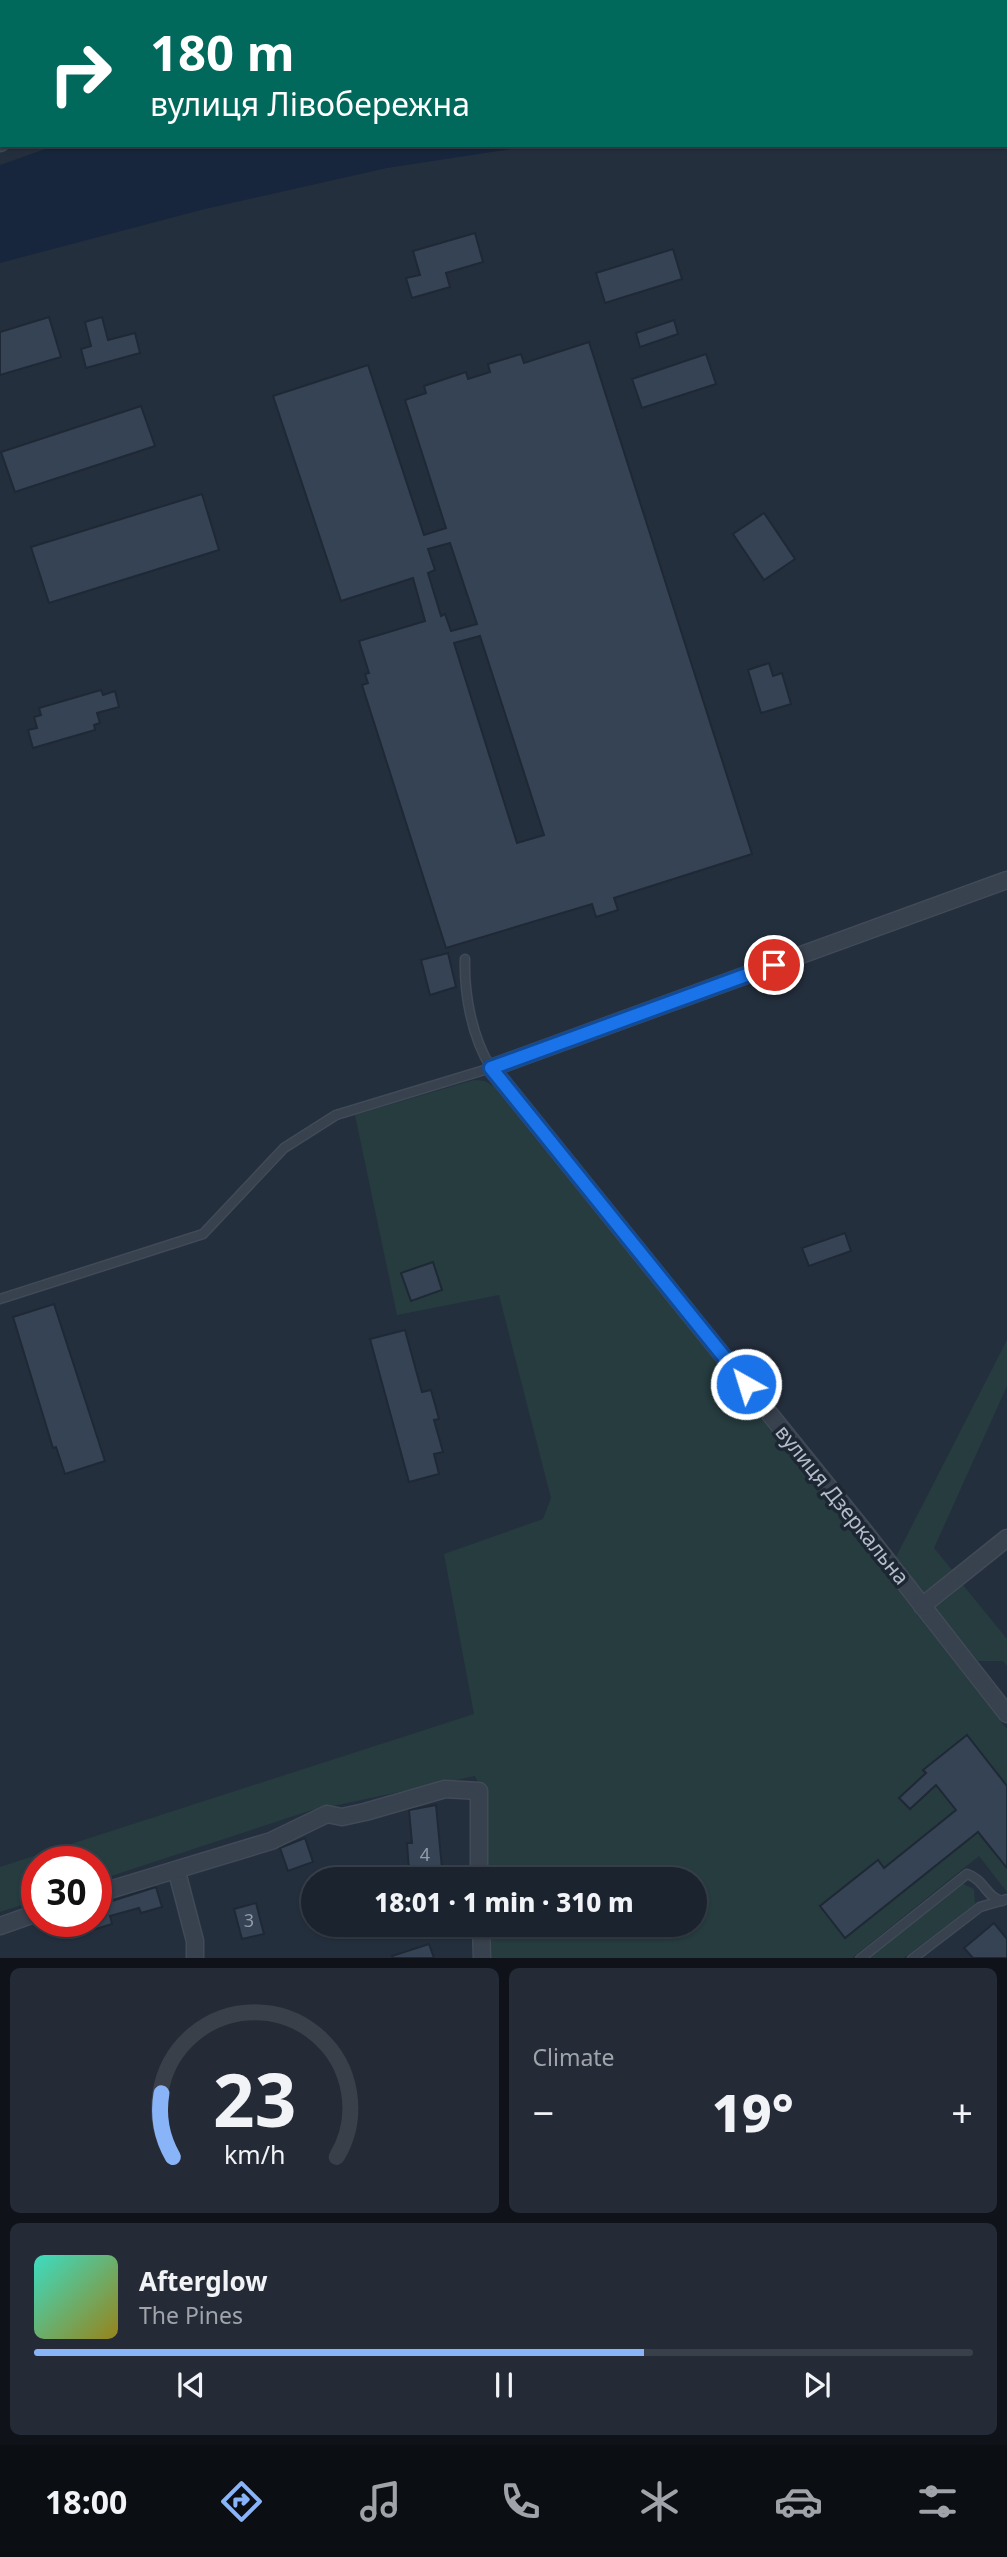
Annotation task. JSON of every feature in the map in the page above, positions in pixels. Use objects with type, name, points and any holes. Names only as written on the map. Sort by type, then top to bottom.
[{"type":"street","points":[[491,1068],[1007,880]]},
{"type":"street","name":"вулиця Дзеркальна","points":[[491,1068],[1007,1714]]},
{"type":"street","points":[[922,1606],[1007,1538]]},
{"type":"street","points":[[112,1890],[177,1872],[202,1861],[271,1841],[327,1814],[342,1817],[445,1789],[478,1791],[479,1867]]},
{"type":"street","points":[[177,1872],[195,1941],[195,1958]]},
{"type":"street","points":[[0,1926],[21,1919]]},
{"type":"street","points":[[481,1937],[482,1958]]},
{"type":"lane","points":[[0,1299],[203,1234],[284,1148],[337,1115],[491,1068],[480,1050],[468,998],[466,959]]},
{"type":"lane","points":[[860,1958],[967,1874],[977,1877],[993,1898],[1004,1900]]},
{"type":"lane","points":[[912,1958],[980,1907],[1004,1900]]},
{"type":"green space","points":[[474,1080],[485,1081],[493,1086],[856,1536],[1007,1729],[1007,1892],[979,1856],[852,1958],[487,1958],[486,1937],[707,1937],[707,1867],[484,1867],[482,1791],[475,1776],[309,1811],[112,1876],[112,1846],[65,1846],[474,1714],[444,1554],[543,1519],[551,1498],[499,1295],[397,1315],[355,1115]]},
{"type":"green space","points":[[1007,1340],[1007,1386],[934,1548],[952,1570],[923,1593],[896,1557]]},
{"type":"green space","points":[[963,1585],[1007,1639],[1007,1666],[1003,1661],[978,1661],[935,1608]]},
{"type":"green space","points":[[21,1860],[21,1905],[0,1912],[0,1867]]},
{"type":"green space","points":[[963,1884],[974,1889],[975,1904],[904,1958],[869,1958]]},
{"type":"water","points":[[51,147],[524,147],[387,168],[201,210],[0,263],[0,165]]},
{"type":"building","points":[[475,233],[483,262],[446,273],[450,287],[412,298],[406,278],[420,275],[413,251]]},
{"type":"building","points":[[673,249],[682,279],[605,303],[596,273]]},
{"type":"building","points":[[49,317],[61,357],[0,375],[0,332]]},
{"type":"building","points":[[102,317],[108,340],[135,333],[140,353],[86,368],[81,349],[91,346],[85,322]]},
{"type":"building","points":[[674,320],[678,334],[640,347],[636,333]]},
{"type":"building","points":[[589,342],[752,854],[614,898],[618,910],[596,917],[592,904],[446,948],[362,685],[368,683],[365,674],[369,673],[359,641],[425,621],[413,578],[341,601],[273,396],[368,365],[424,535],[446,528],[405,400],[426,393],[424,386],[466,372],[468,379],[490,372],[488,364],[521,354],[524,363]],"holes":[[[450,543],[477,624],[451,631],[445,614],[441,616],[428,573],[435,570],[428,549]],[[480,636],[544,835],[517,843],[454,643]]]},
{"type":"building","points":[[706,354],[716,384],[642,408],[632,379]]},
{"type":"building","points":[[141,406],[155,446],[15,492],[1,452]]},
{"type":"building","points":[[202,494],[219,550],[49,603],[31,547]]},
{"type":"building","points":[[764,513],[795,559],[764,580],[733,534]]},
{"type":"building","points":[[769,663],[773,676],[782,673],[791,704],[761,713],[748,670]]},
{"type":"building","points":[[101,690],[103,695],[115,691],[119,707],[97,713],[100,723],[94,725],[95,730],[33,748],[28,730],[37,728],[34,717],[41,715],[39,708]]},
{"type":"building","points":[[448,953],[456,987],[430,995],[421,960]]},
{"type":"building","points":[[845,1233],[851,1251],[809,1266],[802,1248]]},
{"type":"building","points":[[433,1262],[442,1290],[411,1301],[401,1273]]},
{"type":"building","points":[[54,1304],[105,1461],[65,1474],[56,1447],[53,1448],[13,1317]]},
{"type":"building","points":[[405,1330],[422,1392],[431,1390],[439,1419],[434,1420],[443,1452],[434,1454],[439,1474],[409,1482],[370,1339]]},
{"type":"building","points":[[967,1735],[1007,1786],[1007,1868],[978,1832],[845,1938],[820,1906],[878,1860],[884,1868],[956,1810],[936,1785],[910,1809],[899,1798],[926,1773],[923,1770]]},
{"type":"building","points":[[436,1805],[442,1867],[409,1867],[407,1843],[412,1843],[409,1810]]},
{"type":"building","points":[[305,1838],[313,1862],[288,1871],[280,1848]]},
{"type":"building","points":[[156,1887],[162,1907],[141,1913],[139,1908],[112,1915],[112,1901]]},
{"type":"building","points":[[256,1903],[264,1934],[242,1939],[234,1909]]},
{"type":"building","points":[[994,1923],[1007,1939],[1007,1958],[973,1958],[964,1948]]},
{"type":"building","points":[[429,1944],[434,1958],[392,1956]]},
{"type":"route","points":[[746,1384],[491,1068],[774,965]]}]
